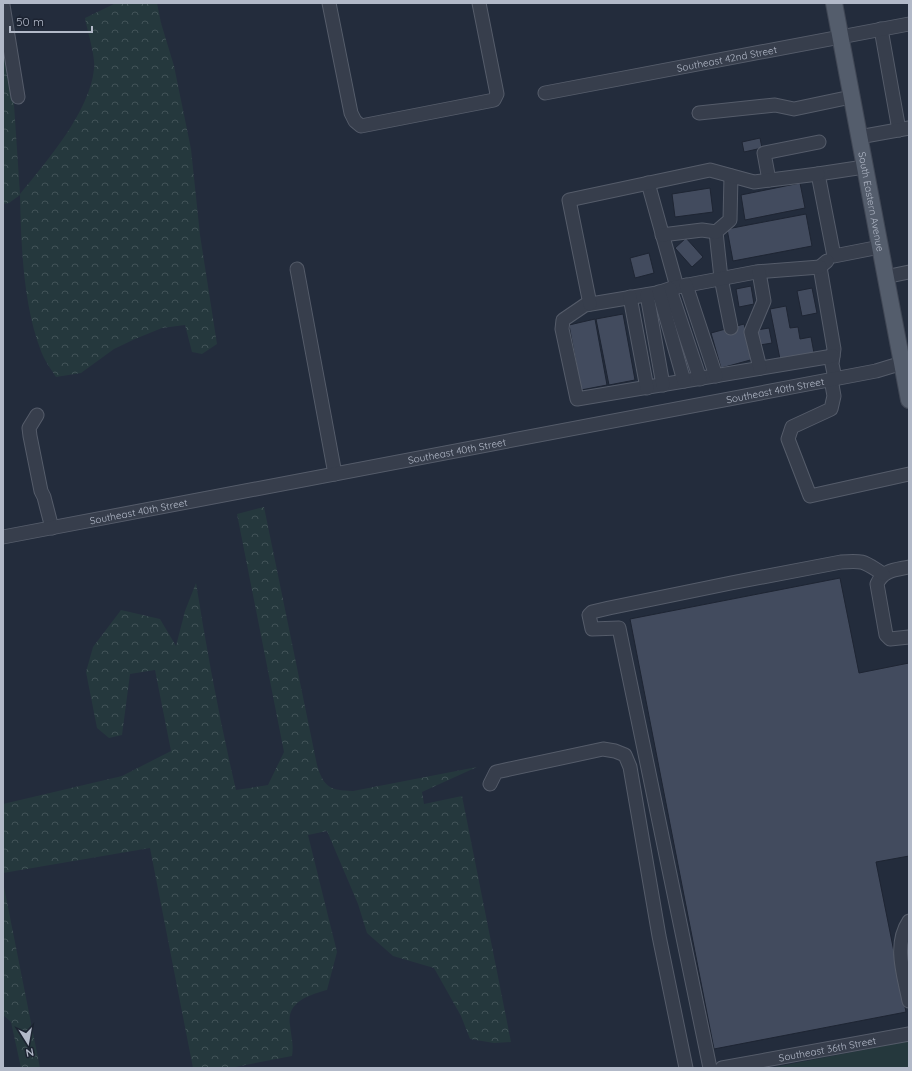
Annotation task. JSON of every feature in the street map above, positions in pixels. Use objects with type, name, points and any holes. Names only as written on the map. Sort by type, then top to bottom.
[{"type":"main road","name":"South Eastern Avenue","points":[[834,3],[885,277],[906,362],[909,400]]},
{"type":"street","points":[[329,3],[350,113],[355,121],[361,126],[494,100],[497,94],[479,3]]},
{"type":"street","points":[[3,5],[18,97]]},
{"type":"street","name":"Southeast 42nd Street","points":[[544,93],[909,24]]},
{"type":"street","points":[[859,137],[904,129],[881,29]]},
{"type":"street","points":[[699,113],[775,105],[799,108],[851,97]]},
{"type":"street","points":[[769,180],[764,153],[819,142]]},
{"type":"street","points":[[590,304],[569,200],[710,170],[754,182],[864,167]]},
{"type":"street","points":[[818,174],[834,256]]},
{"type":"street","points":[[662,235],[702,230],[716,232],[730,220],[731,176]]},
{"type":"street","points":[[648,183],[662,235],[668,290],[684,381]]},
{"type":"street","points":[[716,232],[721,278],[731,328]]},
{"type":"street","points":[[833,356],[577,399],[562,329],[563,320],[585,305],[668,290],[721,278],[759,272],[820,267],[834,256],[880,248]]},
{"type":"street","points":[[820,267],[834,349],[832,364],[834,396],[831,409],[792,427],[788,439],[810,496],[909,474]]},
{"type":"street","points":[[297,269],[336,474]]},
{"type":"street","points":[[759,272],[764,301],[751,332],[760,368]]},
{"type":"street","points":[[885,277],[909,272]]},
{"type":"street","points":[[668,290],[716,376]]},
{"type":"street","points":[[668,290],[700,379]]},
{"type":"street","points":[[663,385],[668,290]]},
{"type":"street","points":[[630,297],[647,388]]},
{"type":"street","name":"Southeast 40th Street","points":[[3,537],[876,371],[906,362]]},
{"type":"street","points":[[37,415],[29,428],[30,436],[40,491],[44,497],[52,528]]},
{"type":"street","points":[[710,1068],[619,628],[592,629],[589,615],[592,612],[609,608],[731,582],[841,562],[866,562],[883,574]]},
{"type":"street","points":[[909,567],[883,574],[877,584],[886,635],[890,639],[909,637]]},
{"type":"street","points":[[490,784],[496,772],[603,749],[615,751],[625,755],[630,767],[659,936],[686,1068]]},
{"type":"street","points":[[909,921],[903,930],[899,951],[909,1001]]},
{"type":"street","name":"Southeast 36th Street","points":[[722,1068],[909,1034]]},
{"type":"green space","points":[[116,3],[157,3],[161,23],[174,66],[191,149],[200,235],[217,344],[202,354],[192,352],[185,325],[162,328],[114,349],[81,373],[56,377],[42,354],[30,314],[22,253],[20,195],[9,203],[3,204],[3,38],[12,75],[20,194],[66,135],[85,102],[91,85],[94,64],[93,51],[85,18]]},
{"type":"green space","points":[[264,507],[317,765],[325,783],[339,790],[353,791],[477,767],[422,792],[424,804],[462,796],[511,1042],[494,1043],[470,1039],[461,1016],[434,968],[393,956],[367,933],[358,904],[327,831],[308,835],[337,952],[327,990],[306,997],[295,1005],[290,1017],[293,1044],[292,1056],[230,1068],[193,1068],[150,848],[3,873],[3,804],[122,776],[171,751],[155,670],[130,674],[122,735],[109,738],[97,728],[86,672],[93,647],[121,610],[160,619],[176,646],[185,611],[196,583],[214,687],[236,790],[268,785],[284,752],[237,514]]},
{"type":"green space","points":[[3,882],[40,1068],[21,1068],[11,1022],[3,1015]]},
{"type":"green space","points":[[909,1041],[909,1068],[770,1068]]},
{"type":"building","points":[[760,138],[762,148],[744,152],[742,142]]},
{"type":"building","points":[[800,183],[805,208],[745,220],[741,195]]},
{"type":"building","points":[[710,188],[713,212],[675,217],[672,194]]},
{"type":"building","points":[[806,214],[812,246],[733,261],[727,229]]},
{"type":"building","points":[[686,238],[703,257],[692,267],[675,248]]},
{"type":"building","points":[[649,253],[654,273],[635,278],[630,258]]},
{"type":"building","points":[[751,286],[754,304],[739,307],[736,289]]},
{"type":"building","points":[[812,288],[817,313],[802,316],[797,291]]},
{"type":"building","points":[[786,306],[790,328],[798,327],[800,339],[811,337],[814,353],[780,359],[770,309]]},
{"type":"building","points":[[623,314],[635,380],[609,385],[596,319]]},
{"type":"building","points":[[595,319],[607,385],[581,390],[569,325]]},
{"type":"building","points":[[744,324],[754,359],[721,368],[711,333]]},
{"type":"building","points":[[769,328],[772,343],[760,345],[757,330]]},
{"type":"building","points":[[840,578],[859,673],[909,663],[909,856],[876,862],[906,1012],[714,1049],[630,619]]}]
